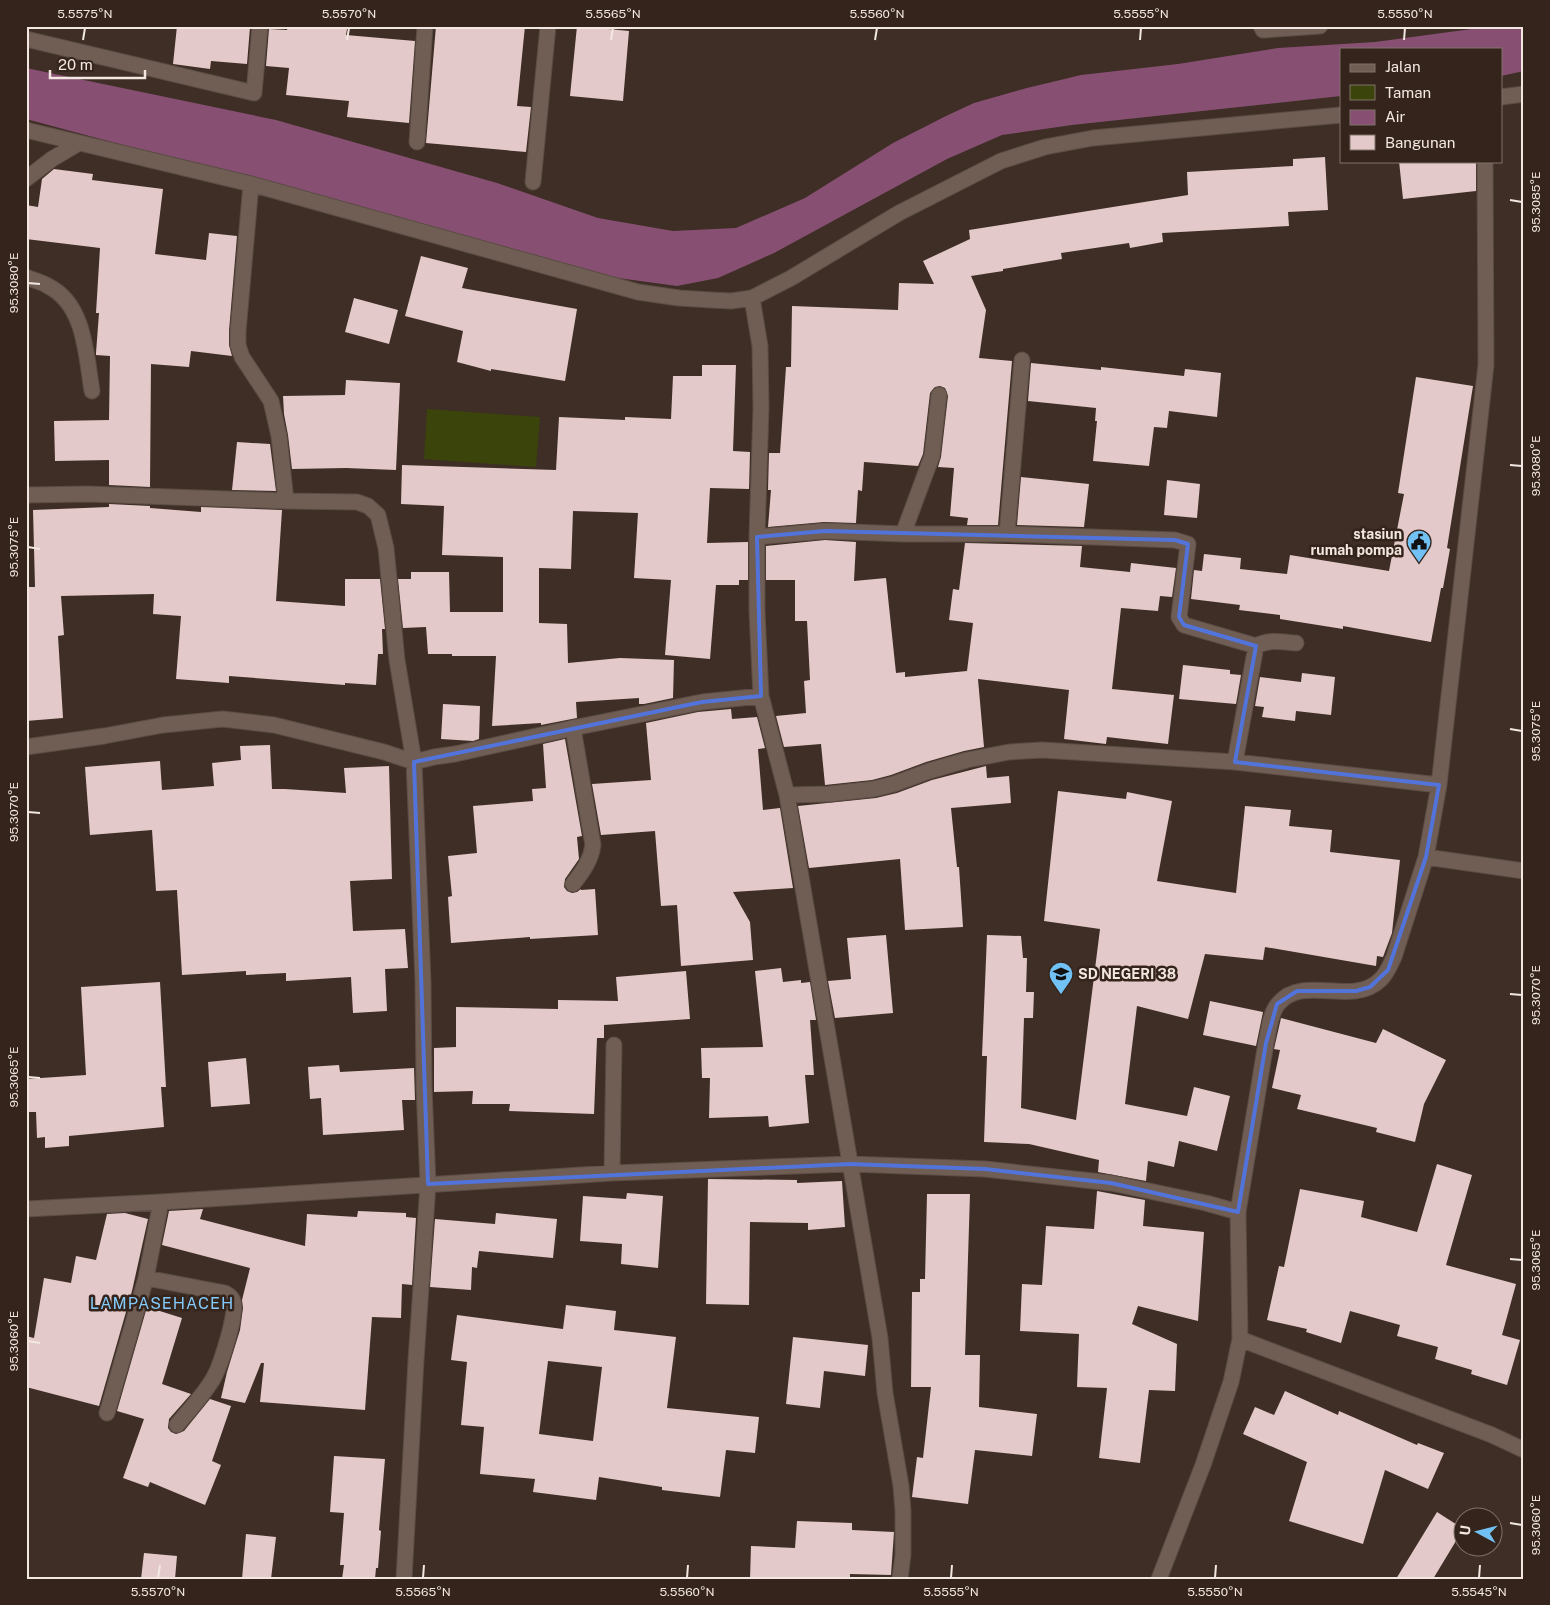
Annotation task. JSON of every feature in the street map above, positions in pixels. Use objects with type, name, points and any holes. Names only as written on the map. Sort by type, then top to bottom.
[{"type":"street","points":[[33,35],[254,93],[260,26]]},
{"type":"street","points":[[417,142],[426,26]]},
{"type":"street","points":[[533,182],[548,26]]},
{"type":"street","points":[[1261,26],[1263,30],[1320,26]]},
{"type":"street","points":[[1502,97],[1524,94]]},
{"type":"street","points":[[26,130],[251,184],[638,292],[680,298],[731,301],[752,298],[791,278],[898,213],[1001,161],[1036,150],[1093,138],[1340,115]]},
{"type":"street","points":[[26,179],[52,159],[79,143]]},
{"type":"street","points":[[1159,1579],[1203,1465],[1232,1382],[1240,1339],[1238,1212],[1271,1020],[1277,1004],[1297,990],[1356,991],[1370,987],[1380,980],[1388,970],[1394,957],[1426,857],[1439,785],[1486,366],[1485,162]]},
{"type":"street","points":[[251,184],[238,345],[242,357],[271,401],[279,436],[286,501]]},
{"type":"street","points":[[26,277],[49,286],[71,306],[77,318],[84,342],[92,391]]},
{"type":"street","points":[[752,298],[760,346],[761,408],[757,612],[761,696],[787,794],[880,1338],[885,1393],[904,1511],[903,1555],[900,1579]]},
{"type":"street","points":[[1007,534],[1022,360]]},
{"type":"street","points":[[903,534],[932,456],[938,395]]},
{"type":"street","points":[[26,495],[88,494],[357,502],[368,506],[378,515],[386,548],[397,660],[414,762],[423,981],[424,1087],[428,1184],[404,1579]]},
{"type":"street","points":[[757,537],[825,532],[1007,534],[1175,540],[1188,544],[1179,617],[1184,625],[1256,646],[1263,642],[1272,641],[1296,643]]},
{"type":"street","points":[[1235,762],[1256,646]]},
{"type":"street","points":[[26,747],[104,736],[163,725],[223,719],[291,728],[384,752],[414,762],[702,702],[761,696]]},
{"type":"street","points":[[573,728],[593,845],[588,863],[573,884]]},
{"type":"street","points":[[787,794],[829,794],[874,789],[967,760],[1009,752],[1042,750],[1100,752],[1235,762],[1439,785]]},
{"type":"street","points":[[1426,857],[1524,871]]},
{"type":"street","points":[[612,1173],[614,1045]]},
{"type":"street","points":[[26,1209],[612,1173],[850,1164],[985,1169],[1111,1183],[1206,1203],[1238,1212]]},
{"type":"street","points":[[107,1413],[146,1278],[161,1202]]},
{"type":"street","points":[[146,1278],[225,1293],[234,1302],[235,1310],[223,1355],[214,1377],[203,1394],[177,1425]]},
{"type":"street","points":[[1240,1339],[1492,1435],[1524,1450]]},
{"type":"highlighted area","points":[[825,531],[1175,540],[1188,544],[1179,617],[1184,625],[1256,646],[1235,762],[1439,785],[1426,857],[1388,970],[1370,987],[1356,991],[1297,991],[1277,1004],[1266,1043],[1238,1212],[1111,1183],[985,1169],[850,1164],[428,1184],[414,762],[702,702],[761,696],[757,537]]},
{"type":"green space","points":[[427,409],[540,417],[536,467],[424,459]]},
{"type":"water","points":[[1494,26],[1524,26],[1524,71],[1502,76],[1502,48],[1340,48],[1340,96],[1072,125],[1002,135],[947,159],[774,253],[718,278],[677,286],[618,278],[26,119],[26,68],[276,120],[497,183],[598,218],[673,231],[736,228],[805,198],[893,143],[974,103],[1081,75],[1178,64],[1278,48],[1375,42]]},
{"type":"building","points":[[177,26],[250,27],[247,64],[211,61],[210,69],[173,64]]},
{"type":"building","points":[[288,26],[347,29],[346,35],[415,41],[409,123],[347,117],[349,101],[286,95],[289,68],[266,66],[269,29],[287,30]]},
{"type":"building","points":[[436,26],[525,26],[517,106],[531,107],[526,152],[426,143]]},
{"type":"building","points":[[577,26],[629,31],[623,101],[570,96]]},
{"type":"building","points":[[1325,157],[1328,210],[1288,212],[1289,226],[1162,233],[1163,242],[1130,248],[1129,243],[1061,253],[1062,259],[971,276],[986,310],[979,358],[1012,361],[998,525],[967,525],[968,518],[950,516],[954,468],[938,467],[941,457],[948,396],[945,388],[940,386],[935,387],[930,393],[923,454],[918,466],[864,462],[862,491],[858,490],[856,523],[824,522],[768,527],[771,490],[768,490],[769,453],[780,453],[786,367],[791,367],[792,306],[898,310],[899,283],[934,284],[923,261],[970,239],[969,230],[1188,195],[1187,172],[1293,166],[1293,159]]},
{"type":"building","points":[[1399,162],[1476,162],[1476,191],[1403,199]]},
{"type":"building","points":[[54,169],[93,174],[92,180],[163,189],[155,254],[206,260],[209,233],[237,236],[229,331],[229,345],[232,356],[191,351],[189,367],[151,364],[150,487],[109,485],[109,460],[55,461],[54,421],[109,420],[110,356],[96,355],[99,313],[96,313],[100,248],[26,239],[26,205],[38,207],[42,179]]},
{"type":"building","points":[[421,256],[468,268],[462,288],[577,309],[565,381],[491,369],[491,371],[457,362],[463,331],[405,316]]},
{"type":"building","points":[[354,298],[398,310],[389,344],[345,332]]},
{"type":"building","points":[[1031,363],[1101,370],[1101,367],[1184,376],[1185,369],[1221,373],[1217,417],[1169,411],[1167,428],[1154,427],[1149,466],[1093,461],[1097,421],[1095,421],[1096,408],[1028,401]]},
{"type":"building","points":[[702,365],[736,365],[733,451],[750,452],[749,489],[710,488],[707,543],[748,542],[748,580],[739,580],[739,585],[716,585],[710,659],[665,655],[671,580],[634,578],[638,513],[573,511],[571,569],[539,568],[539,623],[567,624],[568,663],[620,658],[674,660],[673,698],[644,704],[639,704],[639,698],[576,702],[577,718],[541,725],[541,723],[492,726],[496,656],[428,654],[426,627],[403,628],[398,579],[411,579],[411,572],[449,572],[450,612],[503,612],[503,557],[442,555],[444,506],[401,504],[402,465],[556,470],[559,417],[625,420],[625,417],[671,419],[673,376],[702,376]]},
{"type":"building","points":[[1416,377],[1473,386],[1447,548],[1450,549],[1431,642],[1343,626],[1343,629],[1280,619],[1280,615],[1239,610],[1240,605],[1191,599],[1194,570],[1202,571],[1204,554],[1241,558],[1240,569],[1287,574],[1290,555],[1389,571],[1404,494],[1398,493]]},
{"type":"building","points":[[346,380],[400,383],[396,470],[346,468],[292,469],[283,396],[345,395]]},
{"type":"building","points":[[237,442],[270,444],[276,491],[232,490]]},
{"type":"building","points":[[1021,477],[1089,484],[1084,527],[1017,525]]},
{"type":"building","points":[[1167,480],[1200,484],[1197,518],[1164,515]]},
{"type":"building","points":[[109,504],[150,506],[150,508],[201,512],[201,507],[282,510],[276,601],[345,606],[345,579],[380,579],[385,629],[382,629],[383,654],[378,654],[376,685],[345,683],[345,685],[229,676],[229,683],[176,679],[181,616],[153,614],[154,594],[61,596],[64,635],[58,636],[63,718],[26,721],[26,587],[35,587],[33,510],[109,507]]},
{"type":"building","points":[[825,540],[856,542],[854,581],[886,578],[896,673],[905,672],[905,677],[967,671],[973,623],[949,620],[953,589],[959,590],[965,543],[1082,546],[1080,567],[1130,572],[1131,563],[1176,568],[1172,597],[1160,596],[1158,611],[1121,608],[1112,689],[1174,695],[1168,744],[1107,737],[1106,744],[1064,739],[1069,690],[978,679],[984,747],[926,762],[872,780],[825,785],[821,744],[784,747],[776,716],[806,713],[804,681],[810,680],[807,621],[795,621],[795,580],[766,580],[766,546]]},
{"type":"building","points":[[1183,665],[1230,670],[1230,674],[1241,675],[1236,704],[1179,699]]},
{"type":"building","points":[[1302,673],[1335,677],[1331,715],[1296,711],[1295,721],[1262,717],[1264,707],[1255,706],[1260,677],[1301,682]]},
{"type":"building","points":[[443,704],[480,706],[479,739],[473,741],[441,739]]},
{"type":"building","points":[[731,709],[732,719],[757,717],[765,748],[758,749],[763,810],[780,808],[793,888],[733,892],[750,922],[753,960],[681,966],[677,905],[661,906],[655,831],[601,835],[592,784],[651,780],[646,723],[698,712]]},
{"type":"building","points":[[565,739],[582,836],[577,837],[579,859],[565,879],[564,887],[572,893],[581,889],[595,889],[598,935],[530,939],[530,937],[451,943],[448,897],[452,896],[448,856],[477,853],[473,806],[533,801],[532,789],[546,788],[543,744]]},
{"type":"building","points":[[270,745],[272,789],[346,793],[344,768],[389,766],[392,879],[350,881],[353,931],[405,929],[408,968],[385,969],[387,1011],[353,1013],[351,977],[286,981],[286,973],[246,975],[246,971],[182,975],[177,890],[156,891],[152,830],[90,835],[85,767],[160,761],[162,790],[214,786],[212,763],[241,760],[240,746]]},
{"type":"building","points":[[986,766],[987,778],[1009,776],[1011,803],[951,808],[957,867],[959,867],[963,927],[905,930],[900,859],[809,868],[798,806],[876,798],[897,793],[932,780]]},
{"type":"building","points":[[1058,791],[1126,799],[1127,792],[1172,801],[1157,881],[1236,893],[1245,806],[1291,810],[1289,826],[1332,830],[1330,852],[1400,860],[1392,933],[1383,957],[1377,956],[1376,966],[1265,947],[1263,960],[1205,954],[1188,1019],[1137,1006],[1125,1104],[1187,1116],[1194,1087],[1230,1096],[1217,1151],[1179,1141],[1174,1167],[1148,1161],[1146,1181],[1098,1172],[1099,1160],[1029,1144],[984,1142],[987,1056],[982,1056],[987,935],[1021,936],[1023,958],[1027,958],[1026,992],[1034,992],[1033,1018],[1024,1018],[1021,1108],[1076,1120],[1100,929],[1044,921]]},
{"type":"building","points":[[886,935],[893,1013],[835,1018],[828,981],[851,979],[847,938]]},
{"type":"building","points":[[781,968],[783,982],[801,980],[801,983],[810,982],[816,1020],[810,1020],[814,1075],[805,1075],[809,1123],[769,1127],[768,1116],[709,1118],[710,1078],[702,1078],[701,1048],[763,1047],[755,971]]},
{"type":"building","points":[[686,971],[690,1019],[604,1025],[604,1038],[597,1038],[594,1114],[509,1111],[510,1104],[472,1104],[473,1091],[434,1092],[434,1048],[456,1047],[456,1007],[558,1009],[558,1000],[618,1001],[616,977]]},
{"type":"building","points":[[160,982],[166,1087],[161,1087],[164,1127],[69,1136],[69,1146],[45,1148],[45,1137],[37,1138],[36,1112],[26,1112],[26,1079],[86,1075],[81,987]]},
{"type":"building","points":[[1210,1001],[1263,1012],[1256,1046],[1203,1035]]},
{"type":"building","points":[[1281,1018],[1376,1043],[1383,1029],[1446,1060],[1424,1104],[1415,1142],[1376,1132],[1377,1128],[1297,1109],[1301,1095],[1272,1088],[1280,1050],[1274,1049]]},
{"type":"building","points":[[246,1058],[250,1104],[211,1107],[208,1062]]},
{"type":"building","points":[[339,1065],[340,1072],[414,1068],[415,1100],[402,1100],[404,1130],[323,1135],[321,1098],[310,1099],[308,1067]]},
{"type":"building","points":[[1437,1164],[1472,1175],[1446,1265],[1516,1284],[1502,1335],[1520,1340],[1507,1385],[1471,1374],[1472,1370],[1435,1359],[1438,1347],[1397,1336],[1400,1325],[1350,1311],[1341,1343],[1306,1332],[1307,1329],[1267,1320],[1279,1266],[1284,1267],[1300,1189],[1364,1201],[1361,1217],[1417,1232]]},
{"type":"building","points":[[708,1179],[797,1180],[797,1183],[842,1181],[845,1227],[808,1230],[808,1223],[750,1222],[749,1305],[706,1304]]},
{"type":"building","points":[[1097,1191],[1145,1200],[1143,1226],[1204,1232],[1198,1321],[1138,1306],[1132,1324],[1177,1344],[1175,1391],[1149,1390],[1140,1463],[1099,1458],[1107,1388],[1077,1387],[1079,1334],[1020,1331],[1022,1284],[1042,1285],[1046,1226],[1094,1229]]},
{"type":"building","points":[[627,1193],[663,1196],[658,1268],[621,1264],[622,1244],[580,1241],[583,1196],[626,1199]]},
{"type":"building","points":[[927,1194],[970,1194],[965,1355],[980,1355],[979,1407],[1037,1414],[1032,1456],[975,1450],[968,1504],[912,1497],[917,1457],[923,1458],[931,1387],[911,1387],[912,1292],[920,1292],[920,1279],[925,1279]]},
{"type":"building","points":[[203,1209],[200,1219],[305,1246],[307,1214],[357,1217],[358,1211],[406,1213],[406,1217],[416,1218],[412,1285],[402,1284],[401,1318],[372,1317],[365,1410],[260,1402],[264,1363],[261,1363],[245,1403],[221,1398],[240,1330],[243,1308],[242,1300],[250,1268],[162,1245],[169,1211]]},
{"type":"building","points":[[125,1213],[148,1219],[132,1291],[99,1406],[26,1387],[26,1336],[34,1338],[44,1278],[71,1283],[76,1256],[96,1260],[107,1214]]},
{"type":"building","points":[[496,1213],[557,1219],[553,1258],[479,1251],[477,1268],[472,1267],[471,1290],[430,1287],[435,1219],[495,1224]]},
{"type":"building","points":[[566,1305],[616,1311],[614,1330],[676,1337],[667,1408],[759,1417],[755,1453],[726,1450],[720,1497],[662,1490],[662,1487],[599,1477],[596,1500],[533,1492],[535,1479],[480,1474],[484,1427],[461,1425],[467,1362],[451,1360],[457,1315],[563,1329]],"holes":[[[548,1361],[602,1367],[593,1441],[539,1434]]]},
{"type":"building","points":[[147,1307],[182,1318],[162,1384],[191,1394],[169,1419],[168,1428],[171,1432],[176,1434],[184,1431],[210,1399],[231,1406],[212,1461],[221,1465],[205,1505],[150,1482],[148,1487],[123,1478],[144,1419],[117,1411]]},
{"type":"building","points":[[793,1337],[868,1345],[865,1376],[824,1371],[820,1408],[786,1404]]},
{"type":"building","points":[[1285,1391],[1338,1415],[1339,1411],[1417,1445],[1418,1443],[1444,1453],[1428,1489],[1385,1470],[1363,1544],[1289,1521],[1307,1462],[1243,1434],[1255,1407],[1274,1415]]},
{"type":"building","points":[[334,1456],[385,1459],[378,1568],[376,1568],[375,1579],[342,1579],[344,1565],[340,1565],[344,1513],[330,1512]]},
{"type":"building","points":[[1437,1512],[1452,1522],[1452,1548],[1433,1579],[1396,1579]]},
{"type":"building","points":[[797,1521],[852,1523],[852,1530],[894,1532],[891,1575],[850,1574],[850,1579],[750,1579],[751,1546],[795,1548]]},
{"type":"building","points":[[246,1534],[276,1537],[271,1579],[242,1579]]},
{"type":"building","points":[[144,1553],[177,1556],[175,1579],[141,1579]]},
{"type":"place","name":"stasiun rumah pompa","points":[[1419,563]]},
{"type":"place","name":"SD NEGERI 38","points":[[1061,995]]},
{"type":"district","name":"LAMPASEHACEH","points":[[162,1303]]}]
